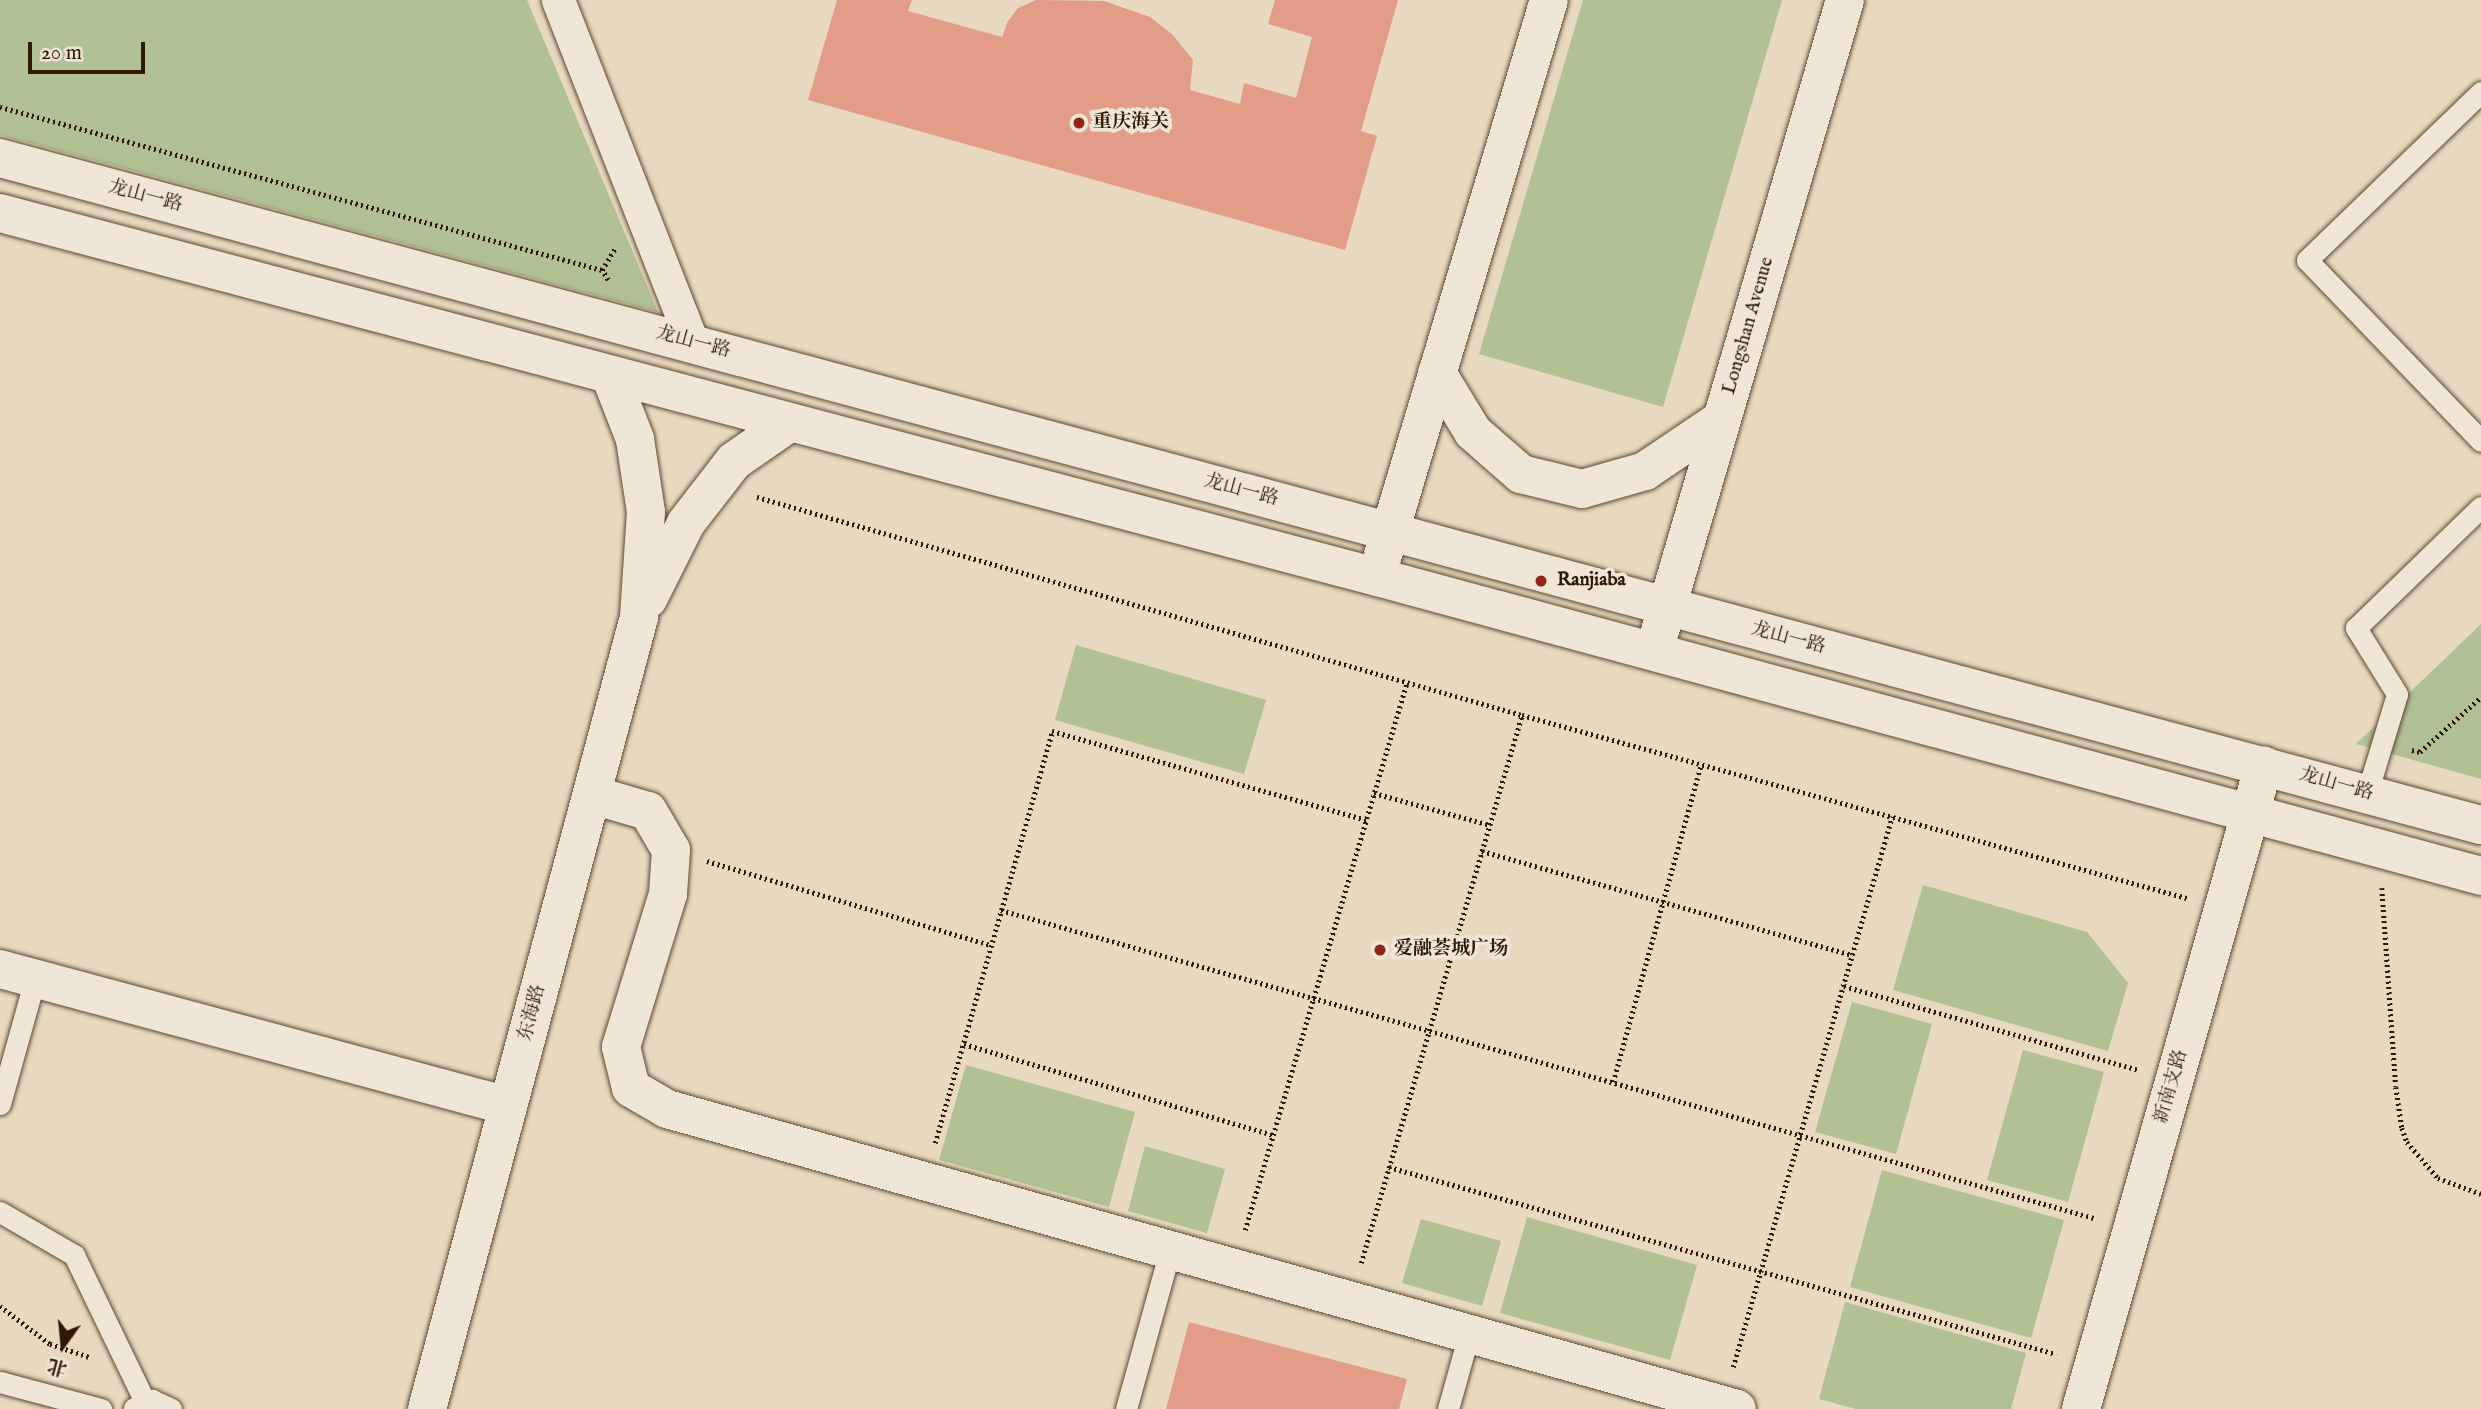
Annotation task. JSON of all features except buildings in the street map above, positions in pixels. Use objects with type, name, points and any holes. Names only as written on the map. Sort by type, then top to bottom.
[{"type":"main road","points":[[1377,578],[1549,0]]},
{"type":"main road","name":"Longshan Avenue","points":[[1654,653],[1845,0]]},
{"type":"main road","name":"龙山一路","points":[[0,158],[2481,825]]},
{"type":"main road","points":[[0,213],[1377,578],[2481,876]]},
{"type":"main road","points":[[1437,373],[1473,432],[1521,474],[1581,488],[1645,471],[1722,419]]},
{"type":"main road","points":[[610,374],[635,439],[646,512],[639,617]]},
{"type":"main road","points":[[639,617],[686,523],[734,461],[789,423]]},
{"type":"main road","points":[[646,512],[658,506],[669,506],[681,512],[686,523]]},
{"type":"main road","name":"东海路","points":[[427,1409],[639,617]]},
{"type":"main road","name":"新南支路","points":[[2081,1409],[2264,765]]},
{"type":"main road","points":[[593,795],[648,811],[670,850],[668,894],[621,1047],[631,1088],[667,1109],[1730,1407]]},
{"type":"main road","points":[[17,974],[508,1106]]},
{"type":"street","points":[[558,0],[692,342]]},
{"type":"lane","points":[[2481,92],[2307,260],[2481,441]]},
{"type":"lane","points":[[2367,793],[2397,694],[2356,628],[2481,507]]},
{"type":"lane","points":[[0,1104],[17,974]]},
{"type":"lane","points":[[0,1212],[74,1255],[130,1370],[139,1405],[161,1402],[171,1409]]},
{"type":"lane","points":[[1126,1409],[1170,1250]]},
{"type":"lane","points":[[1448,1409],[1469,1334]]},
{"type":"lane","points":[[0,1382],[102,1409]]},
{"type":"path","points":[[0,107],[603,270],[630,326]]},
{"type":"path","points":[[603,270],[639,208]]},
{"type":"path","points":[[716,485],[1522,715],[2222,908]]},
{"type":"path","points":[[1234,1268],[1407,682]]},
{"type":"path","points":[[2383,741],[2420,752],[2481,697]]},
{"type":"path","points":[[1350,1300],[1522,715]]},
{"type":"path","points":[[924,1181],[1052,731],[1367,820]]},
{"type":"path","points":[[1613,1082],[1701,764]]},
{"type":"path","points":[[1374,793],[1489,825]]},
{"type":"path","points":[[1730,1407],[1761,1271],[1892,817]]},
{"type":"path","points":[[2379,848],[2396,1087],[2402,1128],[2407,1142],[2438,1178],[2481,1194]]},
{"type":"path","points":[[670,850],[991,945]]},
{"type":"path","points":[[1482,851],[1853,955]]},
{"type":"path","points":[[1001,910],[2132,1229]]},
{"type":"path","points":[[1844,986],[2173,1080]]},
{"type":"path","points":[[964,1044],[1274,1135]]},
{"type":"path","points":[[1389,1167],[2094,1364]]},
{"type":"path","points":[[0,1306],[50,1344],[130,1370]]},
{"type":"green space","points":[[0,0],[527,0],[658,312],[0,135]]},
{"type":"green space","points":[[1583,0],[1782,0],[1663,407],[1479,354]]},
{"type":"green space","points":[[2481,624],[2481,779],[2356,744]]},
{"type":"green space","points":[[1076,645],[1266,700],[1244,774],[1055,720]]},
{"type":"green space","points":[[1923,885],[2087,932],[2128,983],[2108,1051],[1893,990]]},
{"type":"green space","points":[[1852,1002],[1932,1024],[1896,1154],[1815,1132]]},
{"type":"green space","points":[[2023,1050],[2104,1072],[2068,1202],[1987,1180]]},
{"type":"green space","points":[[966,1065],[1135,1112],[1109,1207],[939,1160]]},
{"type":"green space","points":[[1145,1146],[1225,1169],[1207,1233],[1128,1211]]},
{"type":"green space","points":[[1882,1170],[2064,1220],[2031,1338],[1850,1287]]},
{"type":"green space","points":[[1527,1217],[1697,1265],[1670,1360],[1500,1313]]},
{"type":"green space","points":[[1421,1219],[1501,1241],[1482,1306],[1402,1283]]},
{"type":"green space","points":[[1845,1302],[2026,1353],[2011,1409],[1856,1409],[1819,1399]]},
{"type":"place","name":"重庆海关","points":[[1079,123]]},
{"type":"place","name":"Ranjiaba","points":[[1541,581]]},
{"type":"place","name":"爱融荟城广场","points":[[1380,950]]}]
